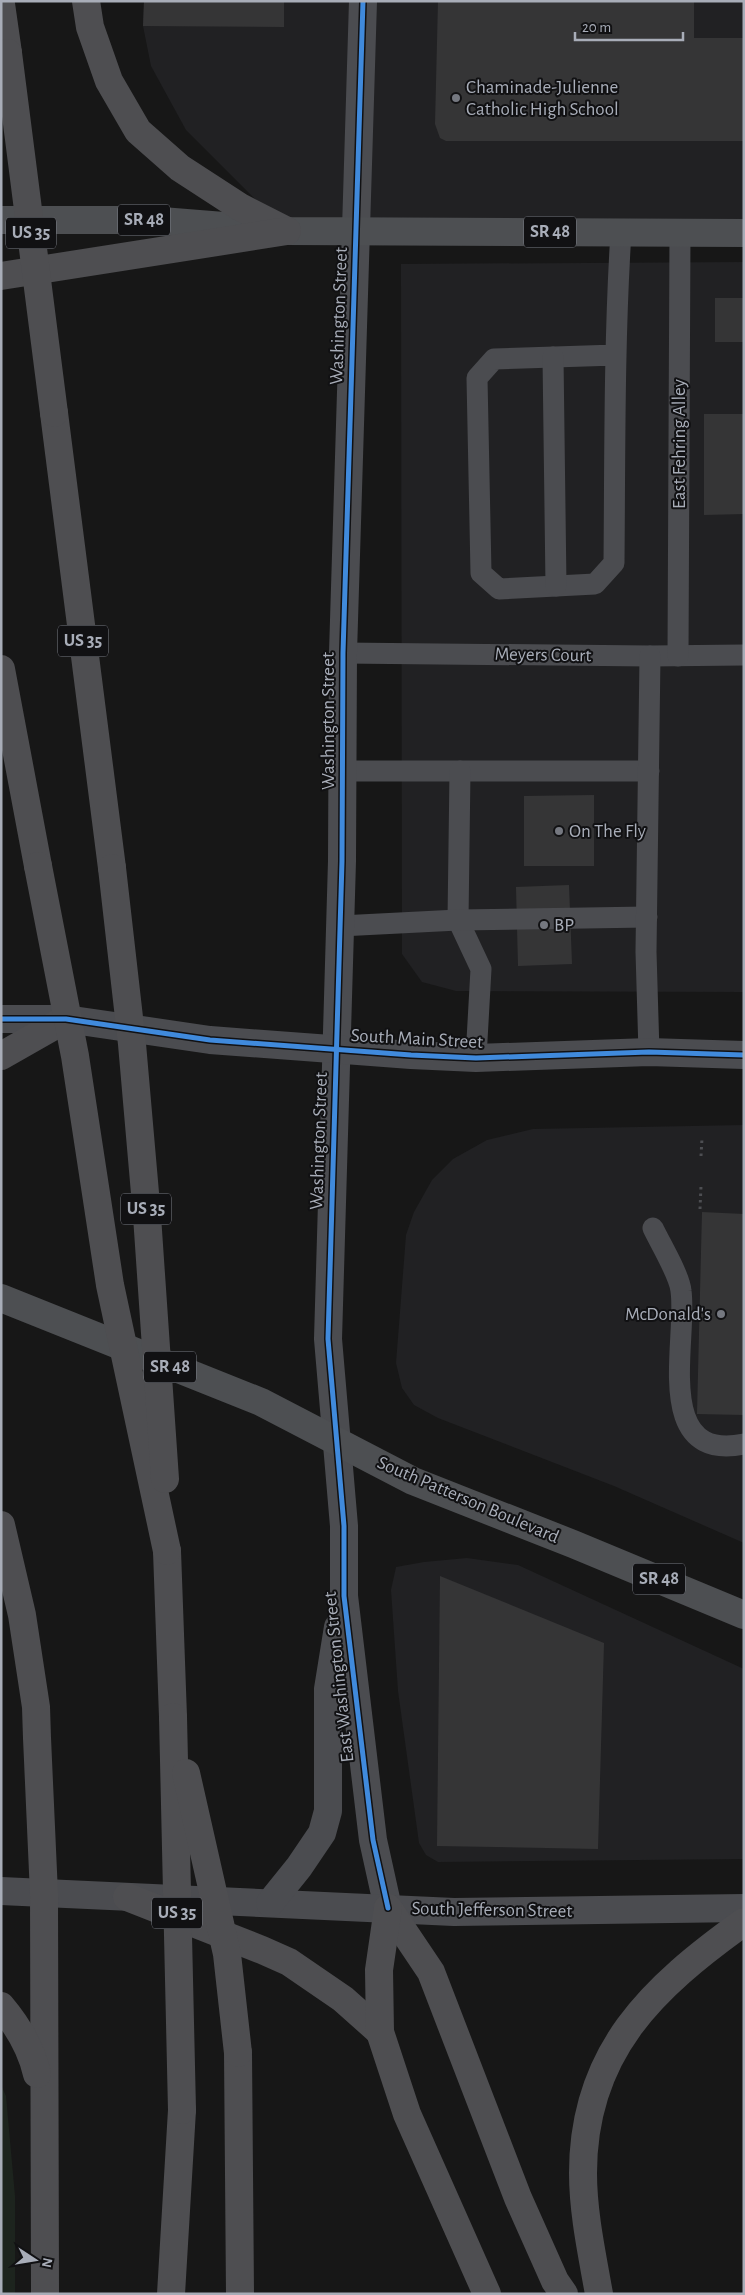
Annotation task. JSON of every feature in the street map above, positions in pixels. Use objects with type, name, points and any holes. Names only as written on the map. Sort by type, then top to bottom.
[{"type":"highway","points":[[86,1],[90,27],[110,81],[138,131],[187,172],[240,207],[287,231]]},
{"type":"highway","name":"US 35","points":[[1,4],[112,868],[132,1044],[147,1216],[165,1468],[173,1717],[182,2110],[172,2294]]},
{"type":"highway","points":[[1,276],[287,231]]},
{"type":"highway","points":[[1,669],[82,1092],[110,1285],[167,1551]]},
{"type":"highway","points":[[1,1056],[66,1019]]},
{"type":"highway","points":[[1,1525],[22,1615],[36,1707],[44,1894],[45,2294]]},
{"type":"highway","points":[[173,1717],[227,1954],[238,2053],[240,2294]]},
{"type":"highway","points":[[127,1897],[289,1962],[343,1999],[380,2032]]},
{"type":"highway","points":[[388,1908],[379,1970],[380,2032],[407,2114],[487,2294]]},
{"type":"highway","points":[[388,1908],[431,1972],[518,2198],[555,2281],[564,2294]]},
{"type":"highway","points":[[599,2294],[586,2218],[583,2174],[584,2147],[598,2084],[620,2039],[646,2003],[677,1974],[744,1922]]},
{"type":"highway","points":[[1,2006],[22,2035],[33,2057],[44,2104]]},
{"type":"main road","name":"SR 48","points":[[1,220],[149,220],[287,231],[744,233]]},
{"type":"main road","name":"South Patterson Boulevard","points":[[1,1298],[261,1402],[413,1481],[574,1544],[744,1615]]},
{"type":"street","name":"Washington Street","points":[[336,1441],[328,1339],[340,926],[343,652],[363,1]]},
{"type":"street","name":"South Main Street","points":[[1,1019],[66,1019],[210,1040],[476,1058],[649,1052],[744,1055]]},
{"type":"street","name":"East Washington Street","points":[[336,1441],[344,1526],[344,1596],[373,1840],[388,1908]]},
{"type":"street","points":[[270,1903],[299,1867],[322,1833],[328,1811],[328,1689],[344,1596]]},
{"type":"street","name":"South Jefferson Street","points":[[1,1891],[454,1912],[744,1908]]},
{"type":"lane","points":[[616,355],[494,358],[477,378],[481,573],[499,589],[594,584],[614,563],[616,355],[616,304],[621,232]]},
{"type":"lane","name":"East Fehring Alley","points":[[678,656],[680,232]]},
{"type":"lane","points":[[554,357],[556,586]]},
{"type":"lane","name":"Meyers Court","points":[[343,652],[650,656],[744,655]]},
{"type":"lane","points":[[649,1052],[646,917],[650,656]]},
{"type":"lane","points":[[343,771],[649,772]]},
{"type":"lane","points":[[460,771],[458,920],[481,968],[476,1058]]},
{"type":"lane","points":[[340,926],[458,920],[646,917]]},
{"type":"lane","points":[[653,1228],[682,1290],[679,1400],[686,1419],[693,1431],[705,1441],[722,1446],[744,1444]]},
{"type":"path","points":[[702,1138],[702,1156]]},
{"type":"path","points":[[700,1209],[701,1186]]},
{"type":"shaded area","name":"Chaminade-Julienne Catholic High School","points":[[144,1],[744,1],[744,233],[287,231],[186,130],[151,66],[143,26]]},
{"type":"shaded area","points":[[744,262],[744,992],[456,991],[422,982],[402,954],[401,264]]},
{"type":"shaded area","points":[[744,1125],[744,1543],[614,1486],[438,1418],[414,1405],[402,1388],[396,1363],[406,1235],[414,1212],[432,1180],[453,1159],[487,1140],[533,1129]]},
{"type":"shaded area","points":[[467,1558],[518,1565],[744,1669],[744,1859],[438,1862],[426,1855],[419,1843],[398,1691],[391,1590],[396,1567]]},
{"type":"shaded area","points":[[1,2085],[6,2096],[15,2196],[15,2294],[1,2294]]},
{"type":"building","points":[[144,1],[284,1],[284,27],[143,26]]},
{"type":"building","points":[[438,1],[694,1],[694,38],[744,38],[744,141],[446,141],[440,138],[435,124]]},
{"type":"building","points":[[715,298],[744,298],[744,342],[715,342]]},
{"type":"building","points":[[704,414],[744,414],[744,514],[704,515]]},
{"type":"building","name":"On The Fly","points":[[594,795],[594,866],[524,866],[524,796]]},
{"type":"building","name":"BP","points":[[569,885],[572,964],[518,966],[516,887]]},
{"type":"building","name":"McDonald's","points":[[702,1212],[744,1214],[744,1415],[697,1414]]},
{"type":"building","points":[[440,1576],[604,1643],[598,1849],[437,1846]]},
{"type":"cycle path","points":[[363,1],[343,653],[342,861],[328,1339],[344,1526],[344,1596],[373,1840],[388,1908]]},
{"type":"cycle path","points":[[1,1019],[66,1019],[210,1040],[411,1055],[476,1058],[649,1052],[744,1055]]},
{"type":"place","name":"Chaminade-Julienne Catholic High School","points":[[456,98]]},
{"type":"place","name":"On The Fly","points":[[559,831]]},
{"type":"place","name":"BP","points":[[544,925]]},
{"type":"place","name":"McDonald's","points":[[721,1314]]}]
